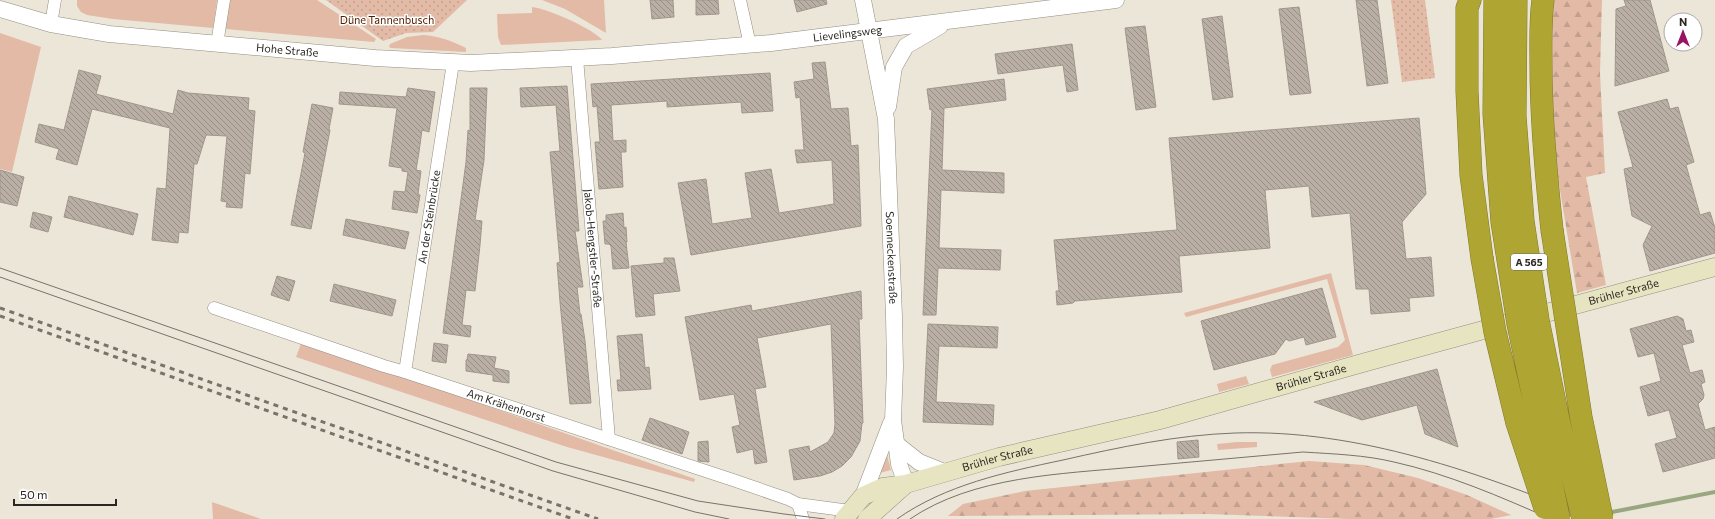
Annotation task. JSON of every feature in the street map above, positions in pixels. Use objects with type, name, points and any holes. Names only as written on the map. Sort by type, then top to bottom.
[{"type":"highway","name":"A 565","points":[[1495,0],[1494,114],[1502,222],[1518,324],[1559,519]]},
{"type":"highway","name":"A 565","points":[[1516,0],[1515,116],[1523,221],[1538,320],[1559,422],[1583,519]]},
{"type":"highway","points":[[1467,3],[1467,91],[1471,175],[1482,258],[1495,332],[1517,423],[1548,519]]},
{"type":"highway","points":[[1540,6],[1544,157],[1552,230],[1581,417],[1602,519]]},
{"type":"main road","name":"Brühler Straße","points":[[906,484],[999,457],[1160,420],[1715,267]]},
{"type":"main road","points":[[847,515],[863,496],[883,487],[906,484]]},
{"type":"main road","points":[[867,519],[906,484]]},
{"type":"street","points":[[51,24],[55,0]]},
{"type":"street","points":[[217,44],[224,0]]},
{"type":"street","points":[[740,0],[750,45]]},
{"type":"street","name":"Soenneckenstraße","points":[[863,0],[886,119],[895,367],[893,420],[899,464],[906,484]]},
{"type":"street","name":"Lievelingsweg","points":[[577,58],[750,45],[950,22],[1083,2],[1116,0]]},
{"type":"street","name":"Hohe Straße","points":[[0,9],[51,24],[109,34],[375,58],[453,63],[577,58]]},
{"type":"street","points":[[886,119],[894,67],[906,46],[950,22]]},
{"type":"street","name":"Jakob-Hengstler-Straße","points":[[577,58],[609,439]]},
{"type":"street","name":"An der Steinbrücke","points":[[405,372],[453,63]]},
{"type":"street","name":"Am Krähenhorst","points":[[214,308],[384,366],[747,485],[798,504],[847,515]]},
{"type":"street","points":[[863,496],[893,420]]},
{"type":"street","points":[[896,443],[919,462],[944,472]]},
{"type":"street","points":[[798,504],[803,519]]},
{"type":"green space","points":[[77,0],[217,0],[213,28],[113,19],[87,15],[81,12],[77,6]]},
{"type":"green space","points":[[228,0],[317,0],[376,39],[374,42],[226,29]]},
{"type":"green space","name":"Düne Tannenbusch","points":[[326,0],[467,0],[433,32],[406,33],[383,41]]},
{"type":"green space","points":[[542,0],[604,0],[606,33],[565,9]]},
{"type":"green space","points":[[1391,0],[1425,0],[1435,78],[1402,82]]},
{"type":"green space","points":[[1553,0],[1602,0],[1600,73],[1605,173],[1586,177],[1606,285],[1577,293],[1557,172],[1553,134]]},
{"type":"green space","points":[[532,7],[548,11],[580,25],[590,30],[602,40],[501,45],[498,37],[497,14],[532,13]]},
{"type":"green space","points":[[0,33],[41,47],[12,172],[0,169]]},
{"type":"green space","points":[[423,35],[434,36],[450,41],[466,48],[466,52],[389,47],[390,44],[407,37]]},
{"type":"green space","points":[[1331,273],[1353,355],[1272,377],[1270,370],[1272,365],[1338,347],[1345,340],[1327,279],[1186,317],[1184,313]]},
{"type":"green space","points":[[302,341],[695,479],[694,482],[567,447],[296,357]]},
{"type":"green space","points":[[1246,376],[1249,384],[1219,392],[1217,384]]},
{"type":"green space","points":[[1257,442],[1257,447],[1218,450],[1217,444]]},
{"type":"green space","points":[[887,455],[891,470],[880,473]]},
{"type":"green space","points":[[1309,461],[1364,465],[1418,478],[1467,495],[1511,515],[1491,519],[1349,519],[1207,514],[948,516],[963,504],[1025,491]]},
{"type":"green space","points":[[212,502],[261,519],[213,519]]},
{"type":"building","points":[[650,0],[673,0],[674,17],[652,19]]},
{"type":"building","points":[[696,0],[718,0],[719,14],[696,15]]},
{"type":"building","points":[[794,0],[826,0],[827,4],[797,12]]},
{"type":"building","points":[[1356,0],[1377,0],[1388,83],[1367,86]]},
{"type":"building","points":[[1624,0],[1650,0],[1669,71],[1615,86],[1616,9],[1626,6]]},
{"type":"building","points":[[1299,7],[1311,93],[1290,95],[1279,9]]},
{"type":"building","points":[[1222,16],[1233,97],[1213,100],[1202,19]]},
{"type":"building","points":[[1145,26],[1156,107],[1136,110],[1125,28]]},
{"type":"building","points":[[1072,44],[1078,90],[1067,92],[1063,65],[998,74],[995,54]]},
{"type":"building","points":[[825,62],[831,109],[848,108],[851,146],[858,145],[861,226],[691,255],[678,183],[706,179],[712,224],[752,218],[745,173],[771,169],[779,213],[834,204],[832,160],[797,163],[795,150],[804,150],[800,97],[796,98],[794,82],[814,79],[812,63]]},
{"type":"building","points":[[79,70],[101,76],[96,94],[173,114],[178,90],[188,93],[249,98],[248,110],[255,111],[250,174],[245,173],[242,208],[226,207],[227,202],[221,201],[227,136],[206,135],[197,164],[194,164],[188,233],[179,232],[178,243],[152,240],[157,188],[166,189],[170,128],[92,109],[77,165],[56,159],[59,149],[35,142],[39,124],[64,130]]},
{"type":"building","points":[[770,73],[773,111],[742,113],[741,102],[667,107],[667,101],[611,105],[613,141],[626,140],[626,152],[621,152],[623,187],[599,189],[595,142],[600,142],[597,106],[593,107],[591,84]]},
{"type":"building","points":[[1004,79],[1006,100],[944,108],[942,170],[1004,173],[1004,193],[941,190],[939,248],[1001,250],[1000,270],[938,268],[936,315],[923,315],[932,109],[930,110],[927,89]]},
{"type":"building","points":[[567,86],[579,231],[575,231],[583,287],[577,287],[585,341],[591,403],[570,404],[560,302],[557,263],[560,262],[550,152],[560,151],[556,105],[521,107],[520,88]]},
{"type":"building","points":[[408,88],[435,92],[429,132],[422,130],[416,170],[421,171],[418,194],[420,195],[417,213],[392,209],[394,191],[405,192],[408,172],[402,171],[402,168],[389,166],[397,108],[339,104],[340,92],[406,97]]},
{"type":"building","points":[[470,88],[487,88],[484,160],[475,220],[482,221],[480,245],[475,291],[466,290],[462,325],[471,326],[470,337],[443,333],[466,162],[468,130],[470,131]]},
{"type":"building","points":[[1667,99],[1670,109],[1678,107],[1694,162],[1686,165],[1700,215],[1710,212],[1715,228],[1715,253],[1650,271],[1643,245],[1652,226],[1632,216],[1624,169],[1633,167],[1618,112]]},
{"type":"building","points":[[312,104],[333,108],[311,229],[291,225],[305,153],[303,152]]},
{"type":"building","points":[[1419,118],[1426,194],[1402,222],[1406,259],[1431,257],[1434,296],[1409,298],[1410,311],[1371,314],[1369,289],[1356,289],[1350,213],[1312,217],[1309,186],[1265,190],[1270,248],[1179,256],[1182,292],[1075,301],[1073,303],[1057,305],[1056,291],[1059,291],[1054,240],[1177,230],[1169,138]]},
{"type":"building","points":[[0,170],[24,177],[17,206],[0,202]]},
{"type":"building","points":[[69,196],[138,214],[133,235],[64,217]]},
{"type":"building","points":[[33,212],[52,217],[48,232],[30,227]]},
{"type":"building","points":[[623,213],[624,228],[626,227],[629,268],[613,269],[611,246],[609,244],[605,244],[603,221],[606,221],[606,215]]},
{"type":"building","points":[[346,219],[409,232],[405,249],[343,235]]},
{"type":"building","points":[[664,258],[674,258],[680,291],[653,294],[655,315],[636,317],[631,266],[664,263]]},
{"type":"building","points":[[277,276],[295,281],[289,301],[271,295]]},
{"type":"building","points":[[334,284],[396,300],[392,316],[330,301]]},
{"type":"building","points":[[1322,288],[1336,337],[1306,345],[1304,337],[1289,341],[1286,339],[1275,354],[1214,370],[1201,321]]},
{"type":"building","points":[[861,291],[862,319],[859,319],[863,423],[860,441],[851,457],[842,466],[832,472],[820,476],[794,480],[789,450],[809,446],[810,452],[828,442],[834,433],[835,424],[831,324],[757,338],[766,387],[755,389],[767,462],[755,464],[753,449],[737,453],[732,427],[740,425],[734,394],[700,400],[685,317],[751,305],[752,311]]},
{"type":"building","points":[[1677,316],[1683,319],[1686,331],[1691,330],[1694,342],[1682,345],[1690,373],[1702,370],[1705,382],[1701,384],[1704,395],[1703,399],[1698,404],[1705,430],[1715,427],[1715,458],[1663,472],[1655,444],[1677,438],[1669,410],[1648,416],[1640,387],[1661,381],[1654,353],[1638,357],[1630,329]]},
{"type":"building","points":[[928,324],[998,327],[997,348],[939,346],[936,402],[994,405],[993,425],[923,422]]},
{"type":"building","points":[[642,334],[645,368],[649,367],[651,389],[618,391],[617,380],[621,380],[617,336]]},
{"type":"building","points":[[434,343],[448,345],[446,363],[432,361]]},
{"type":"building","points":[[468,354],[496,357],[494,368],[509,371],[509,383],[493,381],[493,375],[466,371],[466,360]]},
{"type":"building","points":[[1437,369],[1458,447],[1425,434],[1417,405],[1362,420],[1314,402]]},
{"type":"building","points":[[650,418],[689,432],[682,454],[642,440]]},
{"type":"building","points":[[1198,440],[1199,457],[1178,459],[1177,442]]},
{"type":"building","points":[[708,441],[709,462],[698,461],[698,442]]},
{"type":"waterway","points":[[1612,512],[1715,492]]},
{"type":"tram line","points":[[0,268],[556,462],[698,501],[825,519]]},
{"type":"tram line","points":[[0,277],[553,471],[695,512],[729,519]]},
{"type":"tram line","points":[[897,519],[935,497],[977,481],[998,475],[1149,442],[1192,436],[1235,433],[1281,434],[1327,438],[1373,446],[1418,457],[1463,471],[1593,519]]},
{"type":"tram line","points":[[910,519],[935,505],[961,494],[989,485],[1018,480],[1077,472],[1303,452],[1372,458],[1414,467],[1474,487],[1551,519]]},
{"type":"railway","points":[[0,308],[598,519]]},
{"type":"railway","points":[[0,316],[573,519]]}]
